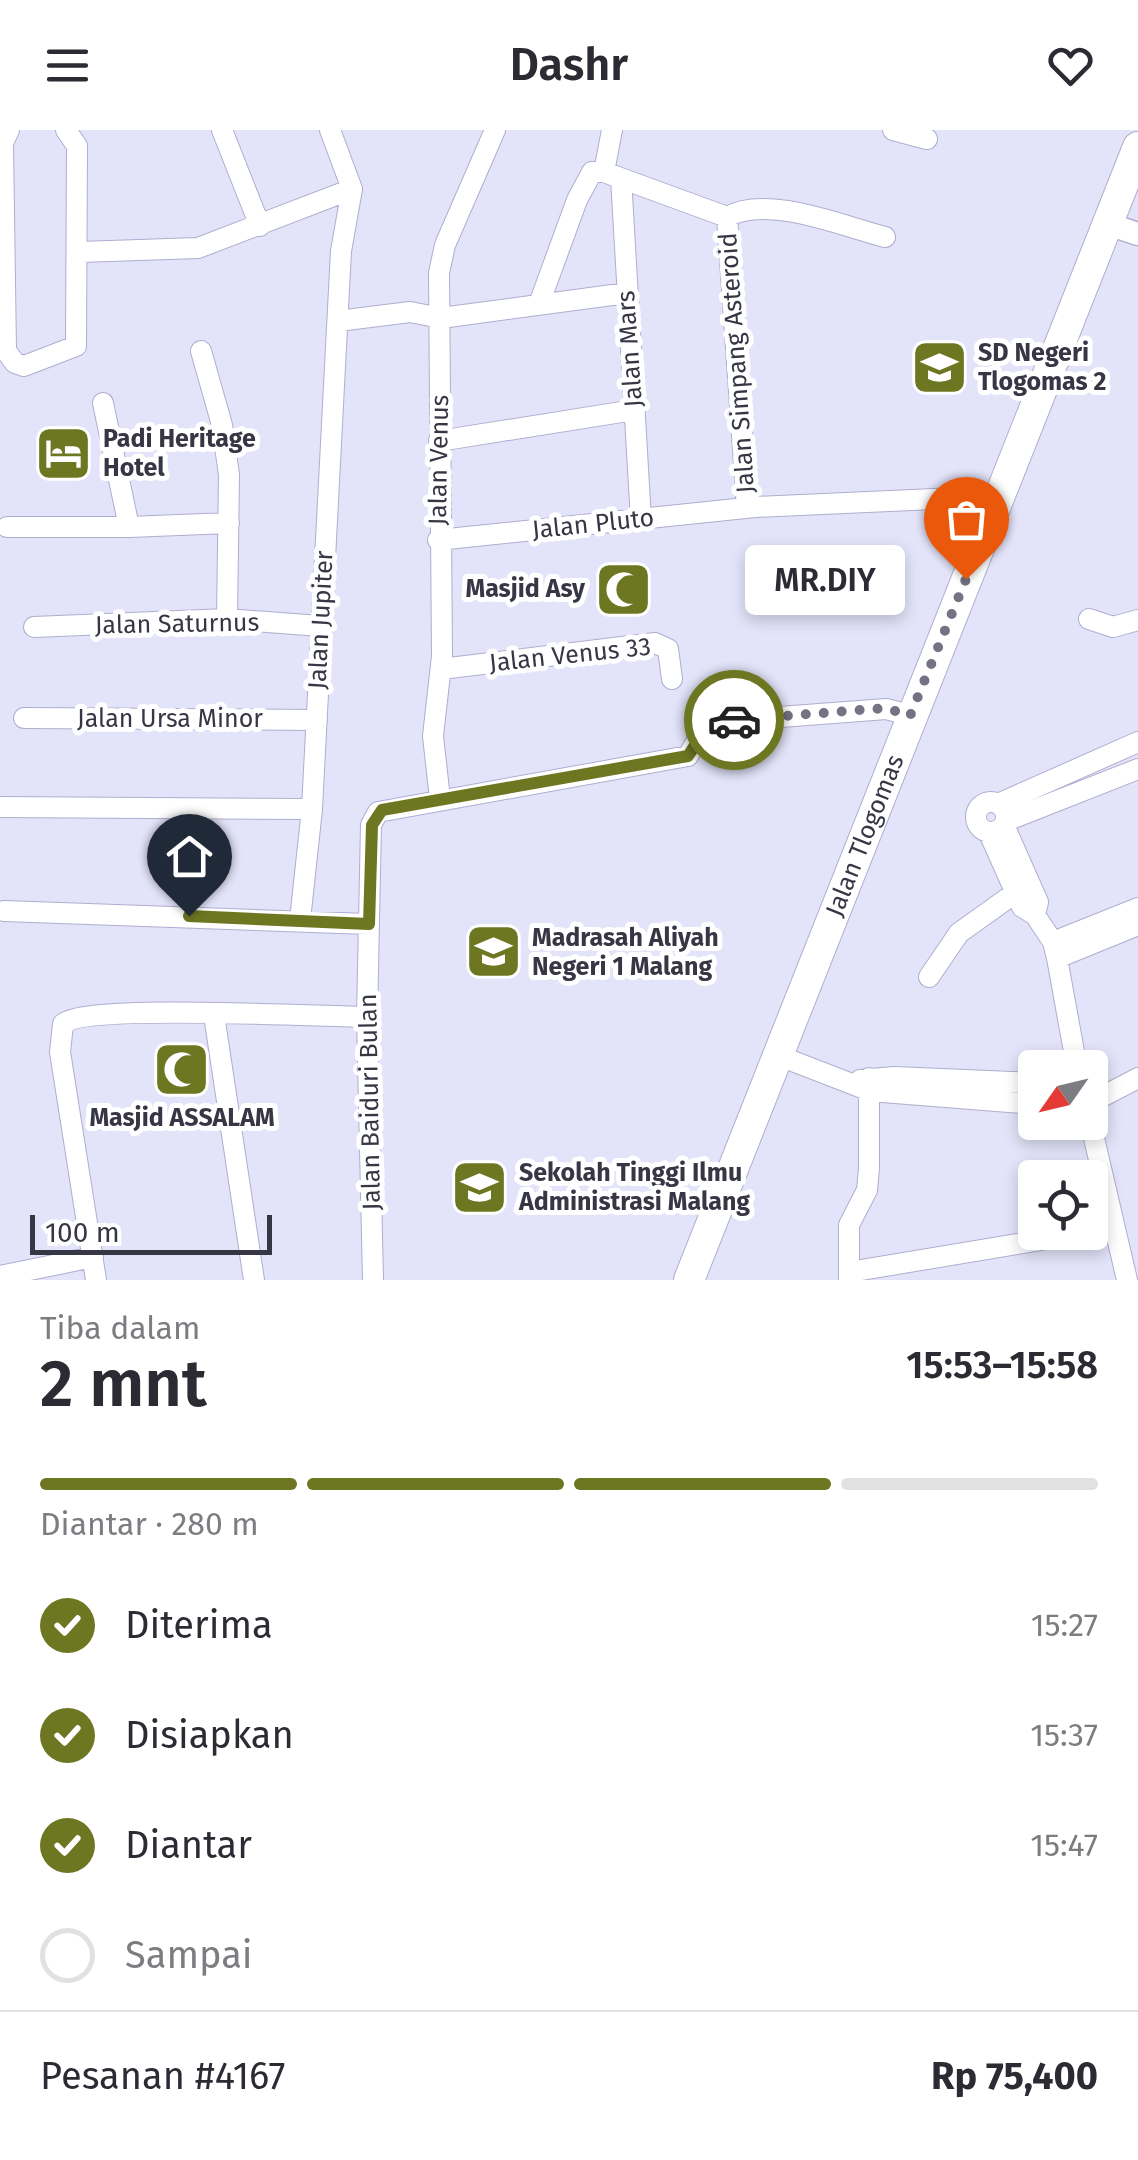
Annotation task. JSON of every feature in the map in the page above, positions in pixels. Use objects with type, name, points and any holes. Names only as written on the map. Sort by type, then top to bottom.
[{"type":"main road","name":"Jalan Tlogomas","points":[[689,1280],[783,1057],[910,716],[1138,146]]},
{"type":"street","points":[[9,130],[3,143],[6,350],[14,363],[24,366],[76,346],[80,252],[77,146],[66,130]]},
{"type":"street","points":[[222,130],[260,226]]},
{"type":"street","points":[[80,252],[198,248],[352,189],[330,130]]},
{"type":"street","name":"Jalan Venus","points":[[440,799],[433,736],[441,669],[439,274],[445,245],[494,130]]},
{"type":"street","name":"Jalan Mars","points":[[612,130],[612,175],[626,292],[641,520]]},
{"type":"street","points":[[893,130],[927,139]]},
{"type":"street","points":[[540,304],[584,183],[592,172],[612,175],[647,192],[727,217],[768,207],[885,237]]},
{"type":"street","name":"Jalan Jupiter","points":[[300,920],[312,809],[342,250],[352,189]]},
{"type":"street","name":"Jalan Simpang Asteroid","points":[[727,217],[748,508]]},
{"type":"street","points":[[1108,224],[1138,234]]},
{"type":"street","points":[[338,320],[418,312],[440,318],[626,292]]},
{"type":"street","points":[[201,352],[222,425],[229,475],[226,619]]},
{"type":"street","points":[[104,403],[128,527]]},
{"type":"street","points":[[439,440],[634,410]]},
{"type":"street","name":"Jalan Pluto","points":[[438,540],[748,508],[1000,496]]},
{"type":"street","points":[[7,526],[229,523]]},
{"type":"street","name":"Jalan Saturnus","points":[[34,627],[226,619],[320,626]]},
{"type":"street","points":[[1089,619],[1114,627],[1138,620]]},
{"type":"street","name":"Jalan Venus 33","points":[[441,669],[655,643],[668,649],[672,679]]},
{"type":"street","points":[[440,799],[688,756],[709,724],[886,708],[910,716]]},
{"type":"street","name":"Jalan Ursa Minor","points":[[24,718],[316,720]]},
{"type":"street","points":[[1130,745],[1135,770],[999,821],[1130,745]]},
{"type":"street","name":"Jalan Baiduri Bulan","points":[[373,1280],[368,1017],[372,825],[378,812],[440,799]]},
{"type":"street","points":[[0,807],[312,809]]},
{"type":"street","points":[[999,821],[1015,892],[1022,907],[1035,915],[1055,950],[1074,1050]]},
{"type":"street","points":[[999,821],[1038,902],[1035,915]]},
{"type":"street","points":[[929,977],[958,933],[1015,892]]},
{"type":"street","points":[[1055,950],[1138,908]]},
{"type":"street","points":[[4,910],[369,924]]},
{"type":"street","points":[[1055,950],[1138,925]]},
{"type":"street","points":[[96,1280],[60,1052],[64,1024],[80,1015],[368,1017]]},
{"type":"street","points":[[214,1015],[254,1280]]},
{"type":"street","points":[[783,1057],[812,1071],[864,1084],[1018,1102]]},
{"type":"street","points":[[1108,1091],[1138,1078]]},
{"type":"street","points":[[864,1084],[1018,1083]]},
{"type":"street","points":[[864,1084],[870,1168],[867,1190],[849,1225],[849,1276],[936,1270],[1018,1248]]},
{"type":"street","points":[[1094,1140],[1127,1280]]},
{"type":"street","points":[[0,1276],[93,1256]]},
{"type":"way so far","points":[[734,720],[886,708],[910,716],[966,579]]},
{"type":"place","name":"SD Negeri Tlogomas 2","points":[[939,367]]},
{"type":"place","name":"Padi Heritage Hotel","points":[[64,453]]},
{"type":"place","name":"MR.DIY","points":[[966,579]]},
{"type":"place","name":"Masjid Asy","points":[[624,589]]},
{"type":"place","name":"Madrasah Aliyah Negeri 1 Malang","points":[[493,952]]},
{"type":"place","name":"Masjid ASSALAM","points":[[182,1069]]},
{"type":"place","name":"Sekolah Tinggi Ilmu Administrasi Malang","points":[[480,1187]]},
{"type":"route","points":[[189,916],[369,924],[372,825],[378,812],[688,756],[709,724],[734,720]]}]
